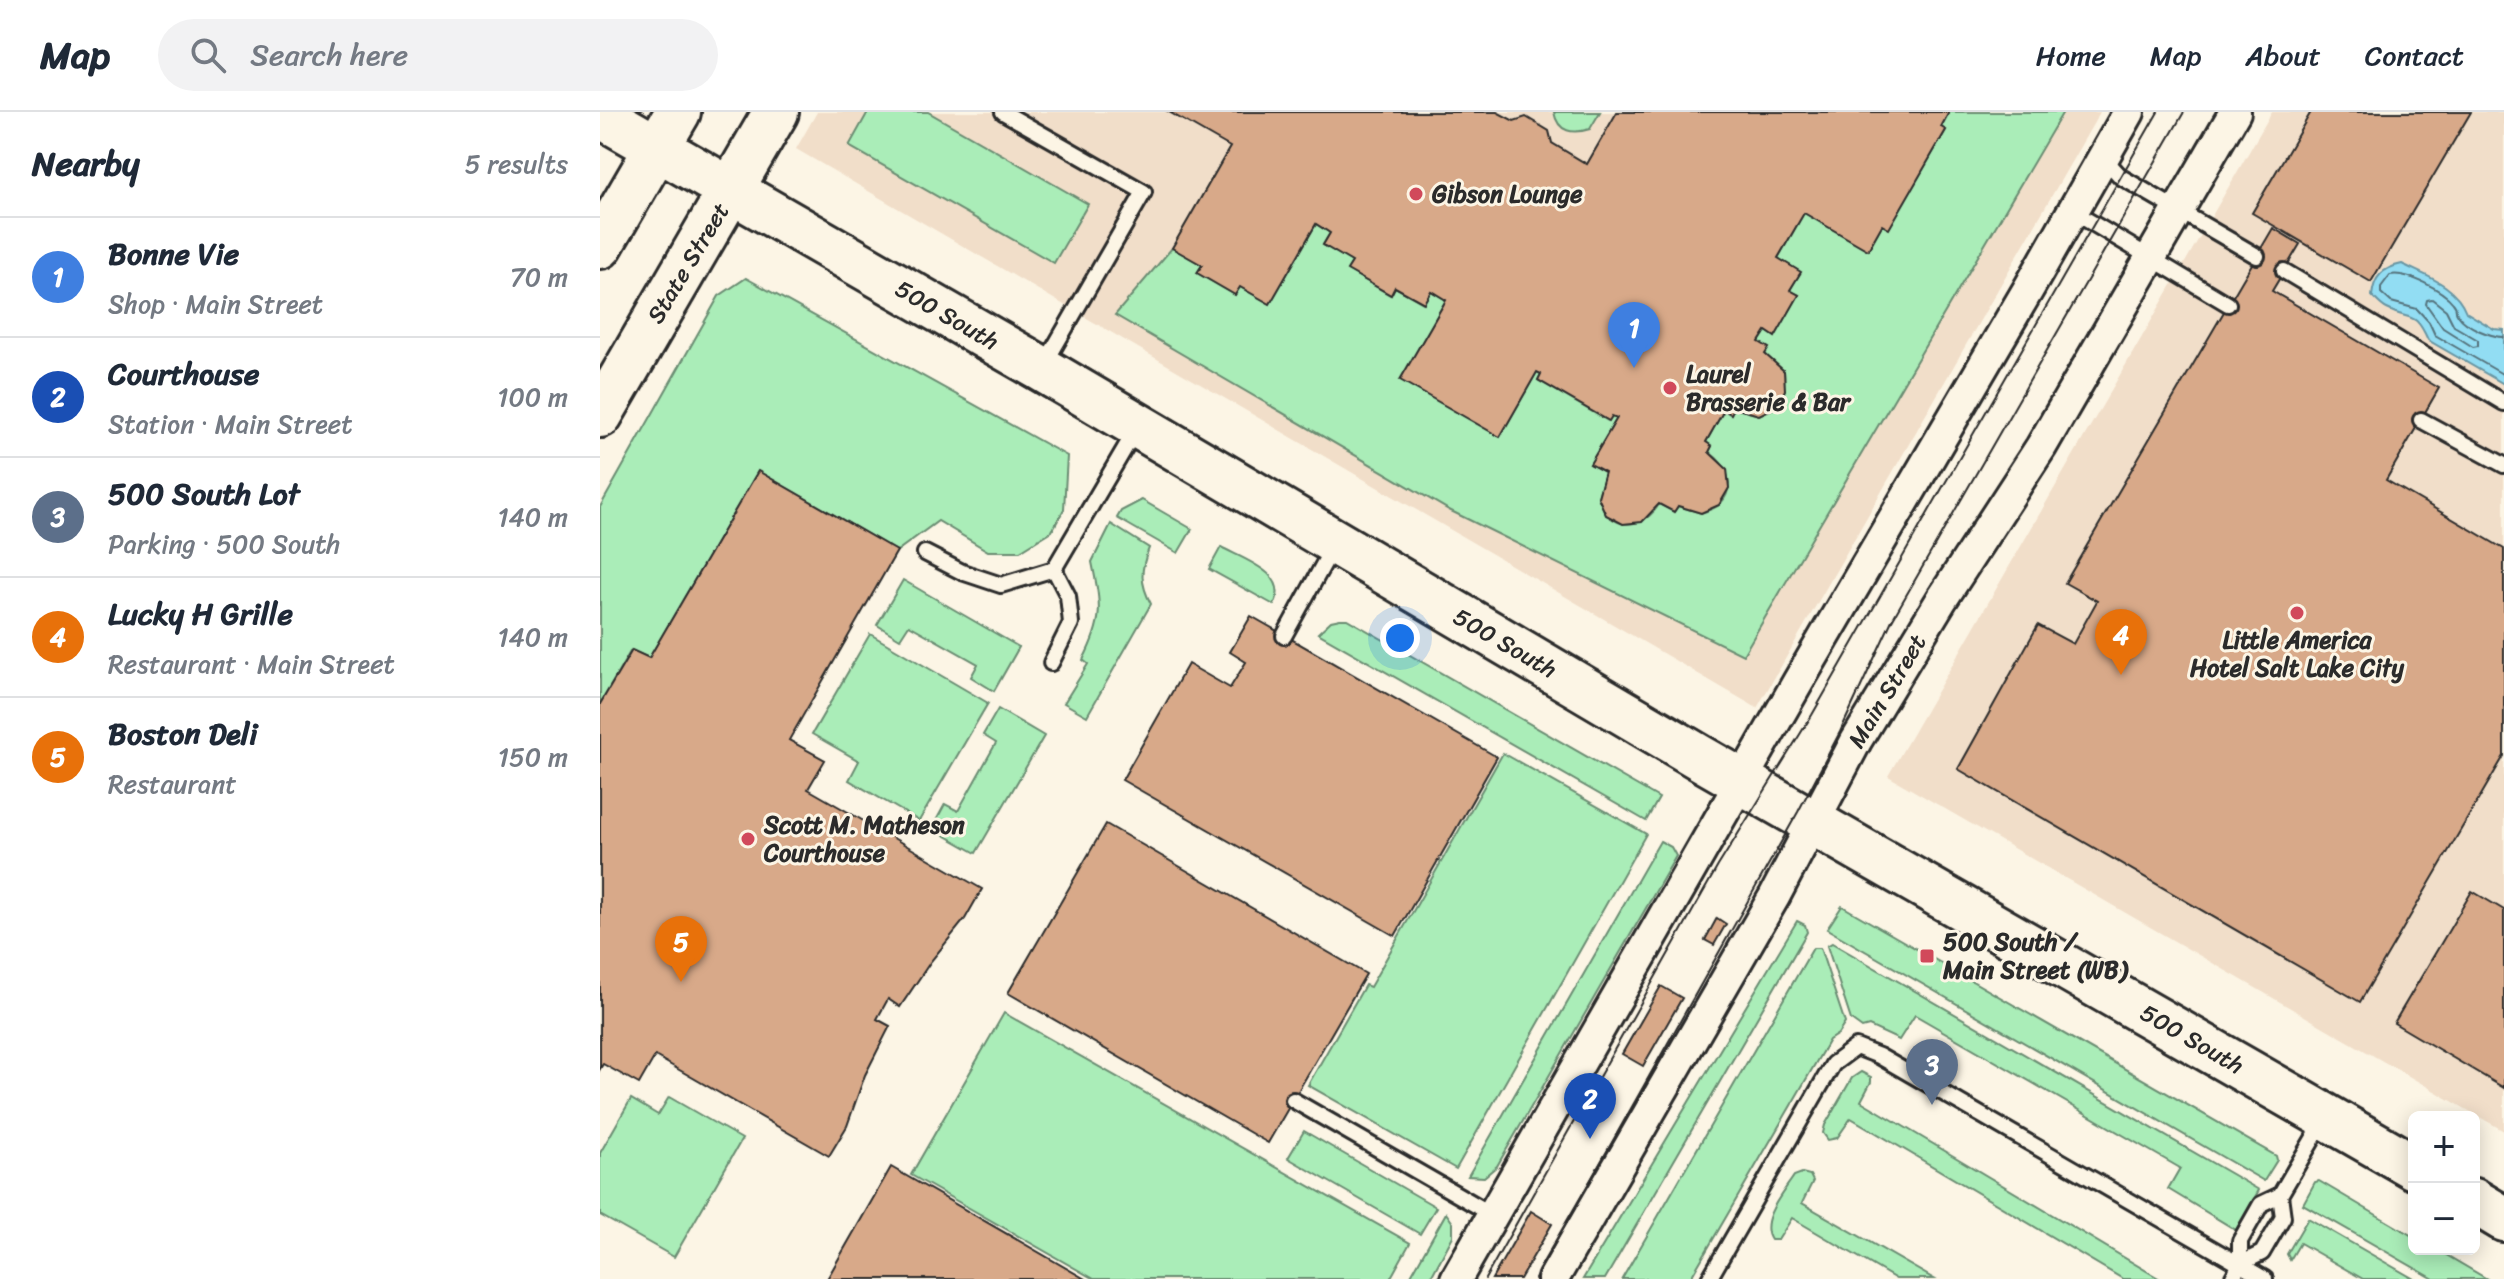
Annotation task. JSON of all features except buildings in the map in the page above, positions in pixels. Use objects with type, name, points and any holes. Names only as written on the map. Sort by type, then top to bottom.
[{"type":"main road","name":"State Street","points":[[600,415],[776,112]]},
{"type":"main road","name":"500 South","points":[[600,115],[668,130],[731,192],[1042,369],[1741,780],[2408,1164]]},
{"type":"main road","points":[[600,246],[668,130]]},
{"type":"main road","points":[[2480,1205],[2504,1219]]},
{"type":"street","points":[[1456,1279],[2129,112]]},
{"type":"street","name":"Main Street","points":[[1553,1279],[1774,897],[1864,728],[1942,599],[2041,447],[2235,112]]},
{"type":"lane","points":[[1003,112],[1144,192],[1042,369]]},
{"type":"lane","points":[[2103,157],[2121,177],[2257,256]]},
{"type":"lane","points":[[2072,211],[2228,304]]},
{"type":"lane","points":[[2284,271],[2504,403]]},
{"type":"lane","points":[[2421,420],[2504,465]]},
{"type":"lane","points":[[925,553],[962,572],[1001,585],[1054,569],[1137,427]]},
{"type":"lane","points":[[1284,636],[1335,543]]},
{"type":"lane","points":[[1051,663],[1071,623],[1068,596],[1054,569]]},
{"type":"lane","points":[[1709,1279],[1833,1064],[1856,1047],[1879,1056],[2265,1279]]},
{"type":"lane","points":[[1293,1100],[1493,1215]]},
{"type":"lane","points":[[2232,1279],[2240,1264],[2240,1241],[2261,1204],[2280,1195],[2326,1116]]},
{"type":"lane","points":[[2240,1264],[2262,1253],[2283,1217],[2280,1195]]},
{"type":"shaded area","points":[[817,112],[2100,112],[1757,708],[796,149]]},
{"type":"shaded area","points":[[2272,112],[2504,112],[2504,1131],[2480,1117],[2480,1111],[2469,1111],[1888,776]]},
{"type":"green space","points":[[868,112],[928,112],[1088,204],[1054,263],[849,146]]},
{"type":"green space","points":[[1554,112],[1600,112],[1590,129],[1578,131],[1563,128]]},
{"type":"green space","points":[[1949,112],[2063,112],[1743,655],[1449,510],[1115,315],[1172,248],[1202,265],[1197,273],[1235,295],[1240,287],[1270,304],[1316,224],[1330,233],[1323,245],[1352,262],[1348,270],[1390,295],[1395,287],[1423,303],[1431,291],[1446,300],[1401,380],[1500,437],[1537,372],[1541,374],[1538,380],[1608,421],[1612,416],[1617,418],[1590,464],[1605,472],[1598,497],[1608,515],[1622,523],[1636,523],[1649,516],[1659,504],[1674,512],[1678,506],[1701,513],[1720,504],[1728,490],[1725,469],[1709,452],[1712,446],[1706,442],[1724,410],[1730,414],[1734,408],[1759,415],[1777,403],[1783,393],[1784,371],[1765,354],[1768,348],[1759,342],[1766,331],[1775,336],[1799,295],[1790,290],[1800,272],[1778,258],[1804,213],[1868,250],[1882,225],[1889,228],[1946,130],[1941,127]]},
{"type":"green space","points":[[746,278],[1067,456],[1064,509],[1052,531],[1020,551],[988,551],[938,521],[897,551],[758,471],[649,658],[631,650],[600,704],[600,507],[719,296]]},
{"type":"green space","points":[[1142,500],[1192,529],[1178,553],[1117,518],[1121,511]]},
{"type":"green space","points":[[1111,524],[1149,548],[1142,576],[1151,604],[1087,716],[1064,703],[1088,664],[1083,660],[1095,634],[1099,612],[1092,562]]},
{"type":"green space","points":[[1221,547],[1252,562],[1271,576],[1278,594],[1274,605],[1209,569]]},
{"type":"green space","points":[[903,580],[1019,647],[994,691],[971,677],[978,664],[909,625],[900,639],[877,625]]},
{"type":"green space","points":[[1347,619],[1659,798],[1646,821],[1318,633],[1331,621]]},
{"type":"green space","points":[[870,634],[988,703],[919,821],[849,780],[859,761],[812,734]]},
{"type":"green space","points":[[998,709],[1044,736],[976,853],[932,828],[945,804],[958,811],[996,743],[983,735]]},
{"type":"green space","points":[[1503,753],[1646,834],[1456,1169],[1308,1085],[1365,985],[1370,987]]},
{"type":"green space","points":[[1660,841],[1671,847],[1676,856],[1497,1166],[1484,1177],[1468,1176]]},
{"type":"green space","points":[[1842,906],[2276,1156],[2277,1160],[2264,1181],[1827,929]]},
{"type":"green space","points":[[1797,921],[1805,925],[1807,932],[1605,1279],[1583,1279]]},
{"type":"green space","points":[[1832,943],[2259,1190],[2236,1230],[2168,1189],[2180,1168],[1915,1015],[1899,1040],[1869,1026],[1862,1028],[1851,1020],[1827,946]]},
{"type":"green space","points":[[1813,948],[1820,948],[1845,1023],[1838,1034],[1829,1040],[1690,1279],[1622,1279]]},
{"type":"green space","points":[[1004,1013],[1410,1243],[1390,1279],[1094,1279],[911,1175]]},
{"type":"green space","points":[[1861,1072],[1871,1077],[1871,1082],[1861,1101],[2160,1279],[2123,1279],[1851,1118],[1837,1138],[1828,1140],[1823,1133],[1825,1125],[1852,1078]]},
{"type":"green space","points":[[669,1097],[742,1139],[674,1257],[600,1215],[600,1153],[631,1099],[658,1115]]},
{"type":"green space","points":[[1304,1131],[1436,1207],[1420,1234],[1288,1158]]},
{"type":"green space","points":[[1802,1173],[1810,1175],[1813,1181],[1802,1203],[1934,1279],[1896,1279],[1792,1218],[1778,1240],[1771,1240],[1768,1224],[1774,1207],[1794,1176]]},
{"type":"green space","points":[[2319,1181],[2408,1233],[2408,1255],[2446,1255],[2487,1279],[2434,1279],[2303,1204],[2315,1182]]},
{"type":"green space","points":[[1446,1213],[1453,1223],[1453,1236],[1430,1279],[1409,1279]]},
{"type":"green space","points":[[2308,1218],[2414,1279],[2363,1279],[2300,1243],[2290,1260],[2287,1254]]},
{"type":"water","points":[[2402,264],[2448,288],[2466,312],[2494,329],[2504,330],[2504,384],[2428,340],[2415,320],[2385,308],[2372,296],[2381,274]]},
{"type":"tram line","points":[[1485,1279],[1718,866],[1812,715],[2158,112]]},
{"type":"tram line","points":[[1535,1279],[1798,812],[1840,732],[1892,620],[2184,112]]},
{"type":"place","name":"Gibson Lounge","points":[[1416,194]]},
{"type":"place","name":"Bonne Vie","points":[[1634,368]]},
{"type":"place","name":"Laurel Brasserie & Bar","points":[[1670,388]]},
{"type":"place","name":"Little America Hotel Salt Lake City","points":[[2297,613]]},
{"type":"place","name":"Lucky H Grille","points":[[2121,675]]},
{"type":"place","name":"Scott M. Matheson Courthouse","points":[[748,839]]},
{"type":"place","name":"500 South / Main Street (WB)","points":[[1927,956]]},
{"type":"place","name":"Boston Deli","points":[[681,982]]},
{"type":"place","name":"500 South Lot","points":[[1932,1105]]},
{"type":"place","name":"Courthouse","points":[[1590,1139]]}]
